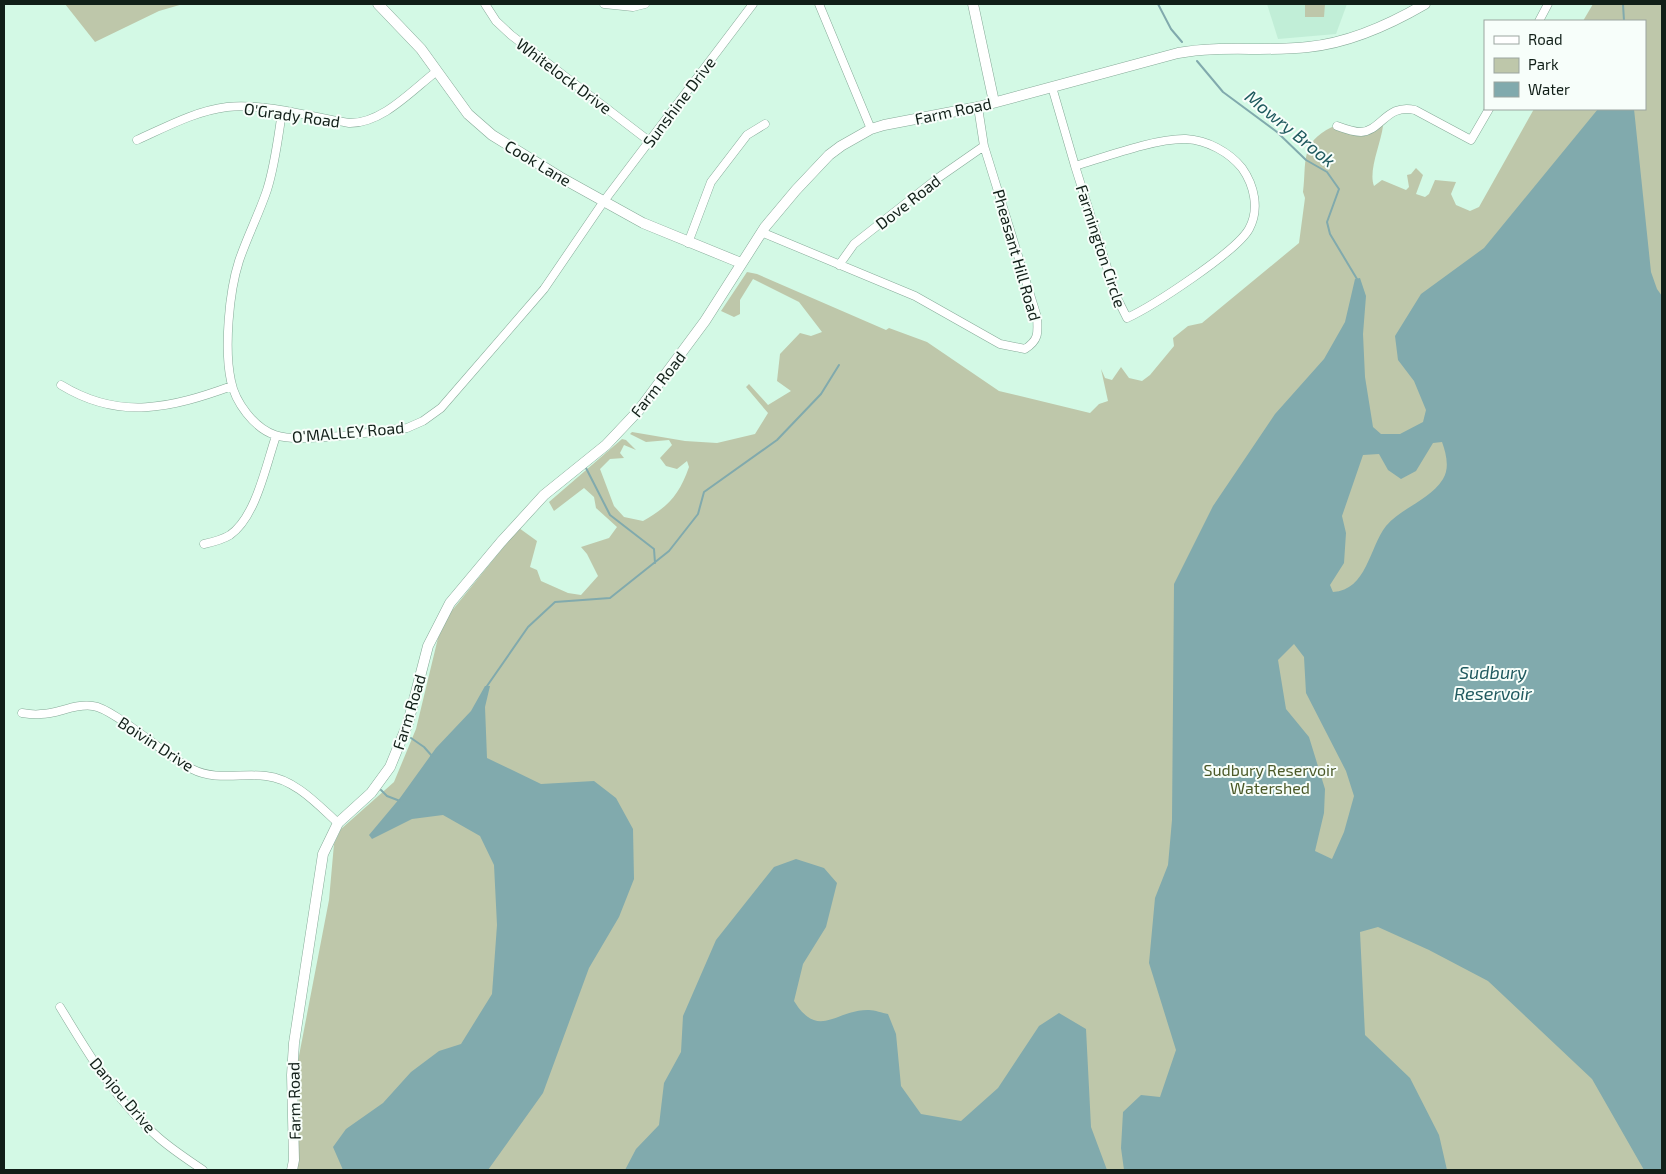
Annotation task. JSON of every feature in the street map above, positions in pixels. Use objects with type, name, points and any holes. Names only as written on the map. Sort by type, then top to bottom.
[{"type":"street","name":"Cook Lane","points":[[378,4],[421,49],[468,114],[485,130],[546,169],[643,223],[741,263]]},
{"type":"street","name":"Whitelock Drive","points":[[485,4],[496,21],[510,35],[649,141]]},
{"type":"street","points":[[604,4],[633,7],[645,4]]},
{"type":"street","name":"Sunshine Drive","points":[[604,200],[754,4]]},
{"type":"street","points":[[819,4],[871,130]]},
{"type":"street","points":[[973,4],[994,102]]},
{"type":"street","name":"Farm Road","points":[[292,1170],[294,1141],[292,1075],[296,1027],[312,933],[319,870],[328,839],[338,823],[371,792],[390,767],[408,723],[428,646],[450,603],[544,494],[606,445],[639,410],[678,360],[761,232],[785,202],[828,155],[871,130],[978,107],[1147,60],[1194,50],[1321,46],[1367,32],[1425,4]]},
{"type":"street","points":[[1540,20],[1548,4]]},
{"type":"street","name":"O'Grady Road","points":[[138,140],[189,117],[222,108],[245,107],[349,123],[366,121],[397,102],[437,71]]},
{"type":"street","name":"Farmington Circle","points":[[1052,87],[1075,166],[1116,296],[1127,318],[1214,262],[1237,244],[1250,228],[1255,197],[1250,180],[1240,166],[1221,150],[1203,141],[1185,139],[1165,141],[1075,166]]},
{"type":"street","name":"Pheasant Hill Road","points":[[761,232],[931,304],[1000,344],[1025,349],[1035,342],[1038,333],[1037,317],[984,146],[978,107]]},
{"type":"street","points":[[1337,126],[1360,132],[1367,131],[1396,110],[1406,108],[1415,110],[1471,140],[1488,110]]},
{"type":"street","name":"O'MALLEY Road","points":[[282,112],[269,184],[236,272],[229,342],[232,386],[252,419],[261,428],[276,436],[307,438],[407,428],[430,418],[441,408],[544,289],[604,200]]},
{"type":"street","points":[[688,242],[711,182],[749,133],[765,124]]},
{"type":"street","name":"Dove Road","points":[[839,265],[860,239],[938,178],[984,146]]},
{"type":"street","points":[[61,385],[86,399],[130,408],[176,404],[232,386]]},
{"type":"street","points":[[204,544],[229,536],[245,518],[263,476],[276,436]]},
{"type":"street","name":"Boivin Drive","points":[[22,713],[42,714],[76,706],[94,706],[109,712],[173,759],[194,770],[229,777],[248,775],[269,776],[301,790],[338,823]]},
{"type":"street","name":"Danjou Drive","points":[[60,1007],[102,1075],[136,1115],[158,1138],[202,1170]]},
{"type":"shaded area","points":[[1267,4],[1347,4],[1336,34],[1278,39]]},
{"type":"green space","points":[[65,4],[183,4],[159,11],[95,42]]},
{"type":"green space","points":[[1305,4],[1325,4],[1324,17],[1305,17]]},
{"type":"green space","name":"Sudbury Reservoir Watershed","points":[[1593,4],[1662,4],[1662,1170],[292,1170],[299,1131],[298,1061],[329,900],[334,844],[341,829],[394,782],[416,729],[438,638],[450,613],[519,528],[537,541],[530,567],[537,570],[541,581],[568,593],[581,595],[598,576],[587,554],[581,547],[609,538],[617,527],[596,508],[594,497],[584,488],[554,511],[549,502],[622,439],[626,440],[636,450],[624,445],[620,453],[624,458],[610,459],[600,469],[614,506],[624,517],[643,521],[660,510],[677,492],[689,467],[687,461],[677,469],[666,466],[660,458],[672,445],[669,440],[646,442],[630,434],[632,432],[685,441],[717,443],[755,434],[768,413],[746,387],[749,384],[768,405],[791,391],[777,381],[780,354],[800,333],[811,336],[822,332],[799,302],[753,279],[740,300],[740,314],[734,317],[721,311],[747,272],[757,274],[886,330],[889,328],[927,342],[999,391],[1090,413],[1099,404],[1108,401],[1101,369],[1105,378],[1112,380],[1121,367],[1129,378],[1142,381],[1150,375],[1174,346],[1173,338],[1188,326],[1202,323],[1299,243],[1305,198],[1303,192],[1305,163],[1309,147],[1321,133],[1332,127],[1352,134],[1366,135],[1378,125],[1383,126],[1374,165],[1374,186],[1382,180],[1406,190],[1409,187],[1407,175],[1411,174],[1416,168],[1423,175],[1416,194],[1425,197],[1429,194],[1435,180],[1456,182],[1451,194],[1456,205],[1470,211],[1479,207],[1533,110],[1646,110],[1646,20],[1584,20]]},
{"type":"water","name":"Sudbury Reservoir","points":[[1597,110],[1634,110],[1651,272],[1657,289],[1662,296],[1662,1170],[1644,1170],[1592,1079],[1488,981],[1429,950],[1378,927],[1360,932],[1365,1035],[1410,1078],[1439,1135],[1447,1170],[1124,1170],[1121,1148],[1123,1112],[1141,1095],[1160,1097],[1176,1050],[1149,963],[1155,898],[1168,865],[1172,820],[1174,584],[1213,506],[1275,414],[1324,359],[1345,322],[1355,279],[1360,278],[1366,296],[1363,334],[1365,377],[1373,427],[1381,434],[1400,434],[1423,422],[1426,410],[1414,381],[1398,360],[1395,336],[1421,294],[1484,248]],"holes":[[[1442,442],[1446,456],[1445,475],[1437,487],[1423,499],[1392,519],[1380,535],[1360,576],[1353,584],[1333,592],[1330,585],[1344,563],[1346,533],[1342,516],[1363,455],[1379,454],[1388,470],[1401,479],[1416,471],[1433,443]],[[1294,644],[1304,657],[1306,693],[1346,771],[1354,796],[1344,832],[1332,859],[1315,851],[1324,813],[1325,789],[1309,737],[1286,709],[1278,660]]]},
{"type":"water","points":[[485,686],[490,686],[485,707],[487,758],[541,784],[594,781],[616,798],[633,829],[634,879],[619,917],[589,968],[543,1093],[488,1170],[343,1170],[333,1147],[346,1129],[383,1103],[411,1072],[439,1051],[461,1044],[492,994],[497,925],[494,865],[480,836],[443,815],[412,819],[372,839],[369,835],[400,798],[436,748],[471,711]]},
{"type":"water","points":[[796,859],[824,868],[837,883],[826,927],[803,964],[794,1001],[803,1013],[812,1019],[820,1021],[857,1011],[871,1010],[888,1014],[896,1034],[901,1086],[921,1114],[961,1121],[998,1088],[1039,1026],[1059,1013],[1086,1029],[1091,1127],[1107,1170],[625,1170],[636,1149],[659,1125],[664,1083],[681,1052],[683,1016],[716,940],[774,867]]},
{"type":"waterway","name":"Mowry Brook","points":[[1158,4],[1171,29],[1182,42]]},
{"type":"waterway","points":[[1623,4],[1624,20]]},
{"type":"waterway","name":"Mowry Brook","points":[[1197,61],[1223,92],[1277,132],[1306,160],[1327,172],[1339,189],[1327,222],[1330,234],[1357,279]]},
{"type":"waterway","points":[[487,686],[528,627],[555,602],[610,598],[669,551],[698,514],[704,492],[777,440],[821,394],[839,365]]},
{"type":"waterway","points":[[586,468],[610,515],[654,549],[655,563]]},
{"type":"waterway","points":[[411,738],[424,747],[432,756]]},
{"type":"waterway","points":[[381,790],[387,796],[400,801]]}]
